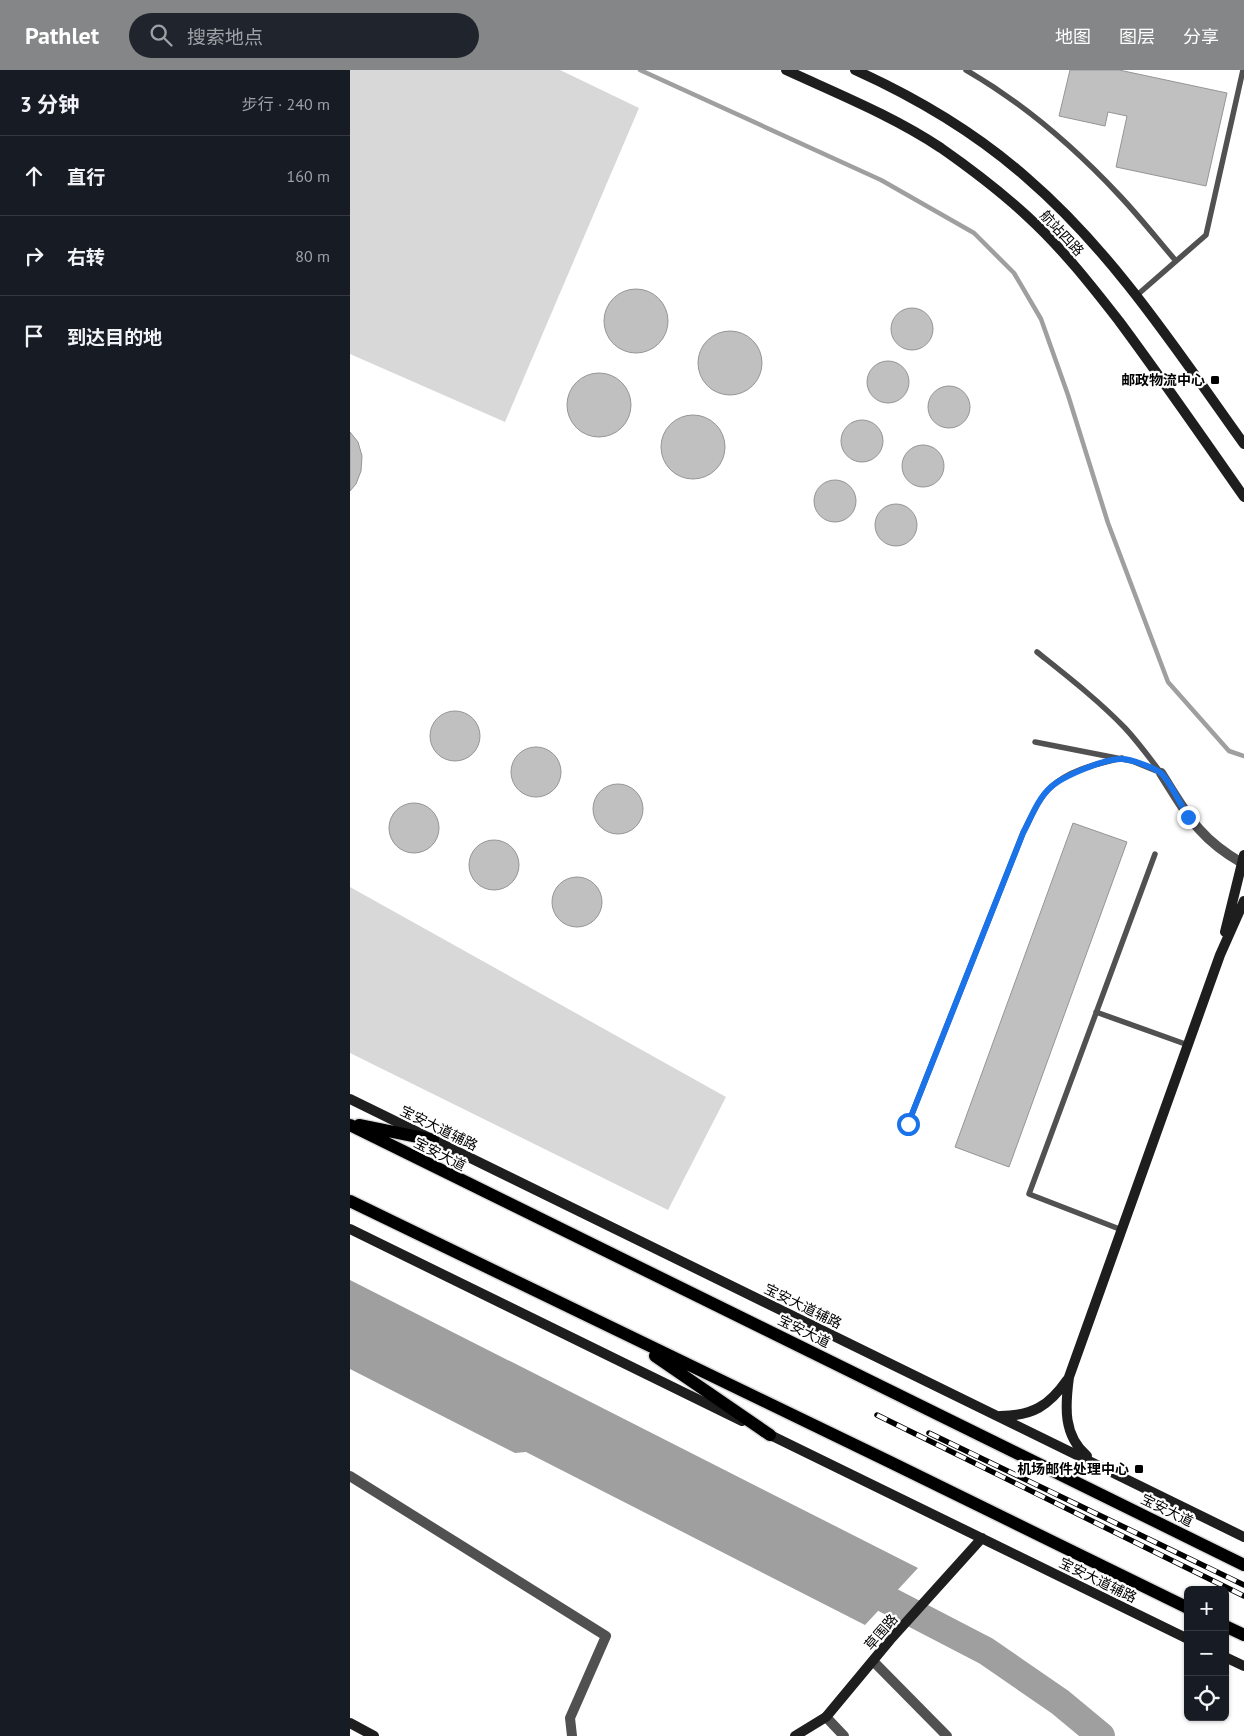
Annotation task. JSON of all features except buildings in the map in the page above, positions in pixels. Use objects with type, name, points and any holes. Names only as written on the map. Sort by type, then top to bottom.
[{"type":"main road","points":[[350,1124],[432,1140]]},
{"type":"main road","name":"宝安大道","points":[[350,1124],[1244,1565]]},
{"type":"main road","points":[[350,1201],[1184,1606]]},
{"type":"main road","points":[[620,1332],[770,1435]]},
{"type":"main road","points":[[1229,1628],[1244,1636]]},
{"type":"street","name":"航站四路","points":[[786,70],[870,110],[939,147],[1028,216],[1096,292],[1138,347],[1244,497]]},
{"type":"street","name":"航站四路","points":[[855,70],[899,91],[928,108],[991,148],[1028,178],[1097,248],[1136,296],[1172,342],[1244,444]]},
{"type":"street","points":[[1161,773],[1188,817],[1201,833],[1227,855],[1243,859],[1220,955]]},
{"type":"street","points":[[998,1416],[1021,1415],[1035,1411],[1058,1394],[1069,1377],[1220,955],[1244,901]]},
{"type":"street","name":"宝安大道辅路","points":[[350,1099],[1244,1536]]},
{"type":"street","name":"宝安大道辅路","points":[[350,1229],[1184,1637]]},
{"type":"street","points":[[1069,1377],[1066,1413],[1068,1427],[1072,1439],[1080,1450],[1095,1464]]},
{"type":"street","points":[[350,1476],[606,1636],[570,1718],[572,1736]]},
{"type":"street","name":"草围路","points":[[795,1736],[826,1717],[890,1640],[982,1538]]},
{"type":"street","points":[[1229,1659],[1244,1666]]},
{"type":"street","points":[[873,1661],[947,1736]]},
{"type":"street","points":[[826,1717],[844,1736]]},
{"type":"street","points":[[350,1723],[374,1736]]},
{"type":"lane","points":[[966,70],[987,82],[1036,118],[1083,159],[1119,195],[1176,261]]},
{"type":"lane","points":[[1136,296],[1206,235],[1243,70]]},
{"type":"lane","points":[[1036,652],[1076,683],[1110,713],[1143,749],[1161,773]]},
{"type":"lane","points":[[1035,742],[1122,758],[1161,773]]},
{"type":"lane","points":[[908,1124],[1023,833],[1038,804],[1050,787],[1068,776],[1090,766],[1122,758]]},
{"type":"lane","points":[[1122,1230],[1029,1194],[1155,854]]},
{"type":"lane","points":[[1096,1012],[1188,1045]]},
{"type":"shaded area","points":[[350,70],[560,70],[639,108],[505,422],[350,354]]},
{"type":"shaded area","points":[[350,887],[726,1097],[668,1210],[350,1053]]},
{"type":"shaded area","points":[[350,1280],[918,1568],[865,1625],[526,1452],[515,1453],[350,1369]]},
{"type":"waterway","points":[[640,70],[881,180],[974,233],[1014,273],[1041,319],[1068,395],[1108,523],[1168,682],[1229,751],[1244,756]]},
{"type":"waterway","points":[[855,1583],[986,1651],[1060,1702],[1101,1736]]},
{"type":"railway","points":[[877,1415],[1244,1596]]},
{"type":"railway","points":[[929,1433],[1244,1585]]},
{"type":"place","name":"邮政物流中心","points":[[1215,380]]},
{"type":"place","name":"机场邮件处理中心","points":[[1139,1469]]},
{"type":"route","points":[[908,1124],[1023,833],[1038,804],[1050,787],[1090,766],[1122,758],[1161,773],[1188,817]]}]
